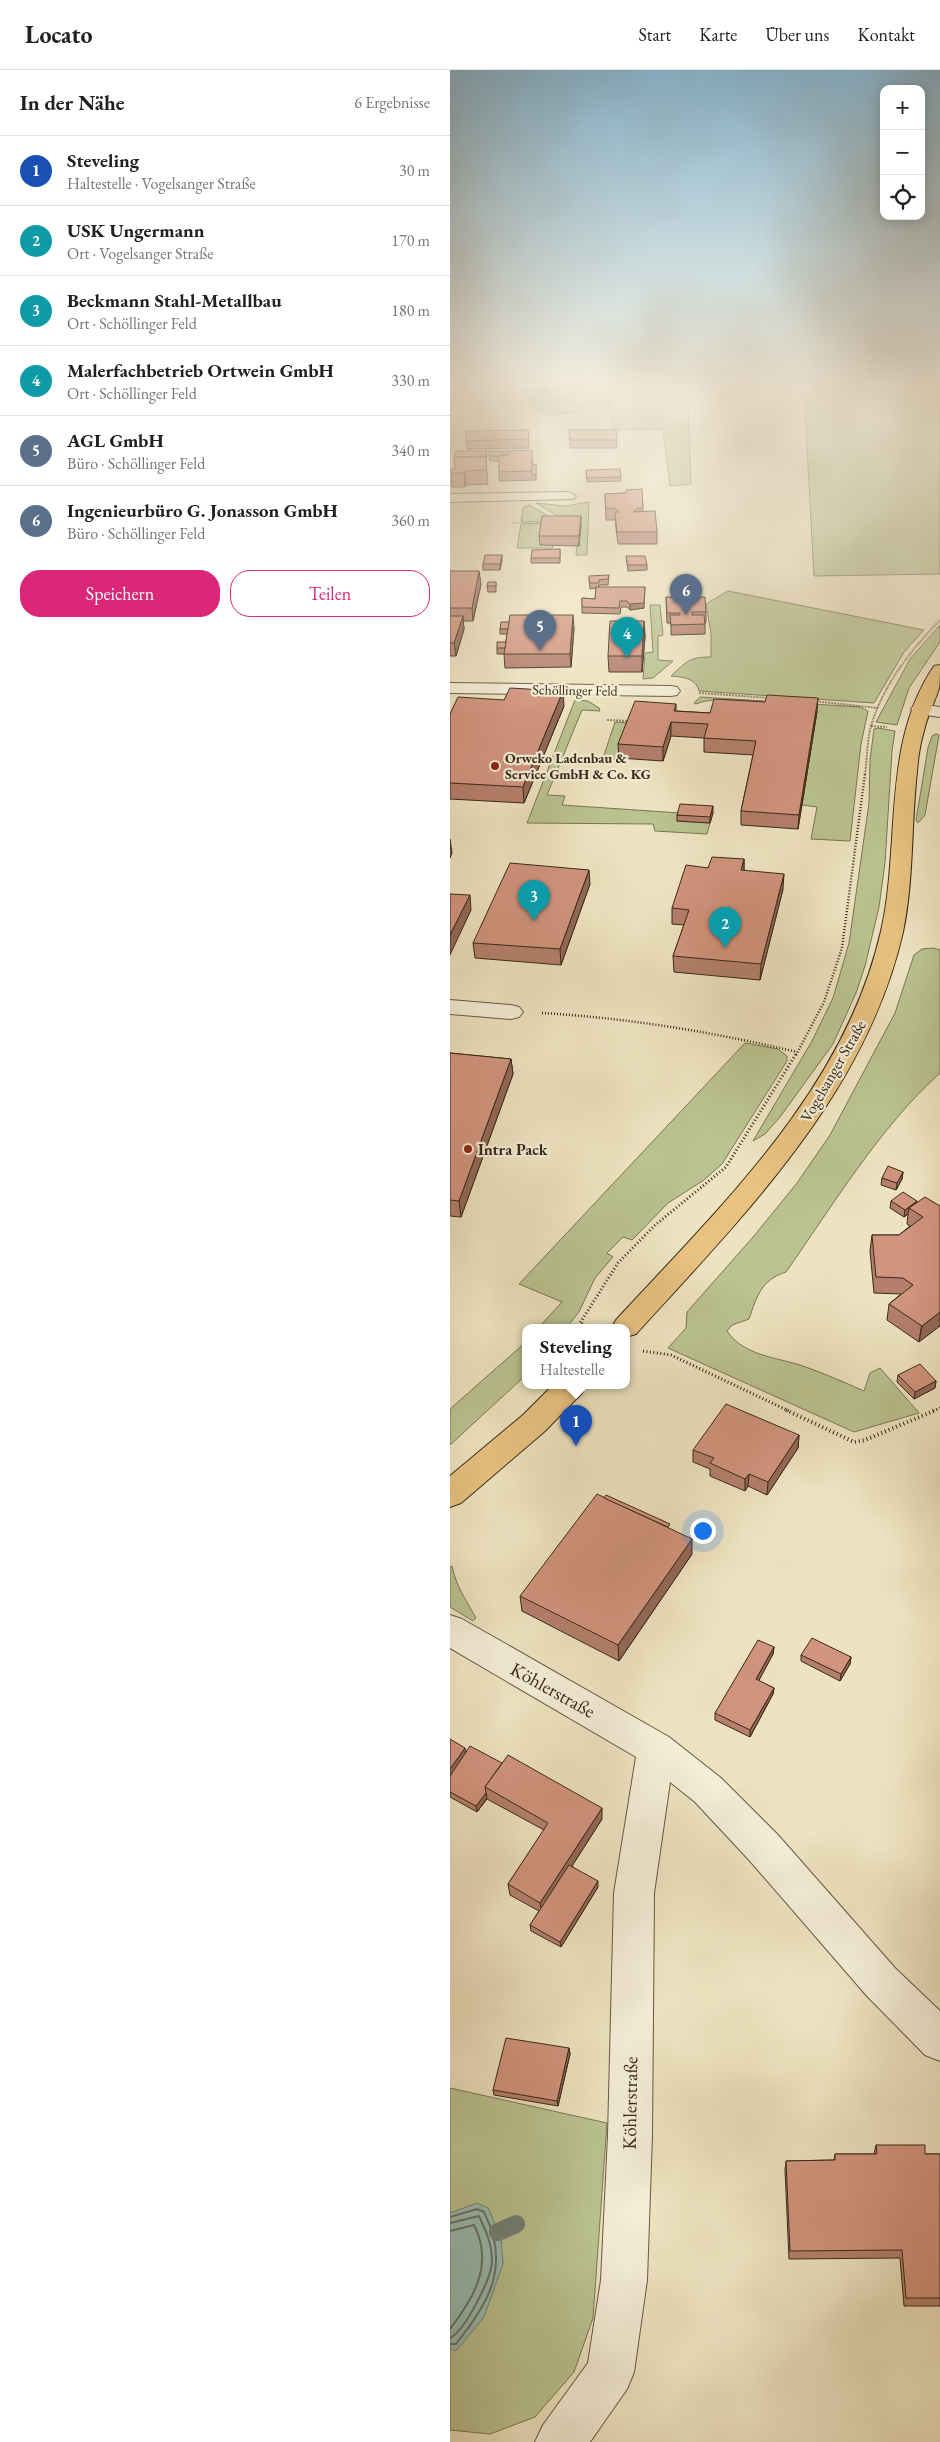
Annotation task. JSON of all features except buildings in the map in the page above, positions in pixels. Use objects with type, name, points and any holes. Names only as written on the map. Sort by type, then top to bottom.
[{"type":"main road","name":"Vogelsanger Straße","points":[[629,1324],[740,1204],[787,1145],[814,1108],[862,1024],[879,979],[892,930],[906,782],[920,709],[940,670]]},
{"type":"main road","points":[[450,1494],[534,1423],[567,1389]]},
{"type":"street","points":[[450,498],[569,496]]},
{"type":"street","name":"Schöllinger Feld","points":[[450,688],[671,691]]},
{"type":"street","points":[[920,709],[940,712]]},
{"type":"street","points":[[450,1007],[511,1012]]},
{"type":"street","name":"Köhlerstraße","points":[[450,1630],[656,1749],[708,1790],[764,1848],[881,1982],[940,2040]]},
{"type":"street","name":"Köhlerstraße","points":[[560,2442],[610,2372],[624,2280],[630,2136],[634,1893],[656,1749]]},
{"type":"path","points":[[512,522],[550,523]]},
{"type":"path","points":[[582,1324],[580,1323],[618,1263],[654,1226],[726,1167],[797,1052],[824,1002],[842,948],[851,894],[871,726],[878,708],[908,656],[940,620]]},
{"type":"path","points":[[671,691],[779,698]]},
{"type":"path","points":[[807,701],[878,708]]},
{"type":"path","points":[[607,720],[633,721]]},
{"type":"path","points":[[511,1012],[588,1015],[664,1024],[739,1038],[797,1052]]},
{"type":"path","points":[[641,1350],[671,1355],[854,1442],[866,1440],[940,1408]]},
{"type":"green space","points":[[809,494],[940,494],[940,574],[814,576]]},
{"type":"green space","points":[[589,502],[587,555],[576,555],[577,546],[579,545],[559,517],[536,503],[565,506]]},
{"type":"green space","points":[[529,505],[554,519],[554,521],[521,522],[523,508]]},
{"type":"green space","points":[[554,523],[553,548],[517,548],[521,524]]},
{"type":"green space","points":[[728,591],[924,630],[904,652],[874,703],[699,691],[692,681],[671,676],[688,661],[711,657],[711,634],[706,604]]},
{"type":"green space","points":[[650,605],[660,605],[663,635],[658,636],[658,660],[673,661],[653,678],[643,679],[645,653],[653,652]]},
{"type":"green space","points":[[940,625],[940,642],[909,688],[897,725],[876,722],[910,659]]},
{"type":"green space","points":[[700,697],[860,707],[868,711],[861,744],[850,841],[811,839],[817,807],[802,805],[817,711],[755,701],[722,699],[694,703]]},
{"type":"green space","points":[[575,700],[588,701],[599,708],[600,711],[582,710],[547,795],[565,796],[562,805],[680,813],[677,821],[710,823],[707,834],[655,831],[653,824],[527,823]]},
{"type":"green space","points":[[615,722],[632,723],[619,758],[605,759],[604,755]]},
{"type":"green space","points":[[874,729],[895,731],[885,863],[879,907],[865,966],[856,993],[833,1044],[780,1117],[765,1134],[753,1141],[812,1041],[833,998],[849,943],[869,803],[870,760]]},
{"type":"green space","points":[[939,735],[925,815],[918,823],[916,820],[928,748],[932,736]]},
{"type":"green space","points":[[933,948],[940,950],[940,1073],[897,1117],[877,1142],[786,1272],[765,1284],[749,1319],[732,1325],[727,1331],[742,1346],[751,1351],[803,1366],[864,1391],[870,1373],[880,1368],[919,1413],[854,1432],[668,1348],[686,1328],[687,1312],[754,1236],[797,1183],[830,1135],[895,1013],[914,955],[922,949]]},
{"type":"green space","points":[[745,1043],[778,1049],[787,1056],[787,1061],[722,1164],[704,1180],[668,1203],[632,1240],[623,1237],[607,1253],[613,1257],[595,1278],[579,1312],[569,1324],[542,1324],[562,1302],[519,1284]]},
{"type":"green space","points":[[522,1346],[522,1379],[450,1445],[450,1409]]},
{"type":"green space","points":[[452,1566],[465,1599],[476,1618],[473,1621],[450,1607],[450,1567]]},
{"type":"green space","points":[[450,2088],[607,2123],[593,2318],[574,2372],[535,2417],[490,2434],[450,2430]]},
{"type":"water","points":[[477,2203],[488,2208],[501,2238],[503,2264],[484,2317],[456,2351],[450,2348],[450,2213]]},
{"type":"waterway","points":[[498,2232],[516,2224]]},
{"type":"place","name":"Ingenieurbüro G. Jonasson GmbH","points":[[686,615]]},
{"type":"place","name":"AGL GmbH","points":[[540,651]]},
{"type":"place","name":"Malerfachbetrieb Ortwein GmbH","points":[[627,658]]},
{"type":"place","name":"Orweko Ladenbau & Service GmbH & Co. KG","points":[[495,766]]},
{"type":"place","name":"Beckmann Stahl-Metallbau","points":[[534,921]]},
{"type":"place","name":"USK Ungermann","points":[[725,948]]},
{"type":"place","name":"Intra Pack","points":[[468,1149]]},
{"type":"place","name":"Steveling","points":[[576,1446]]}]
